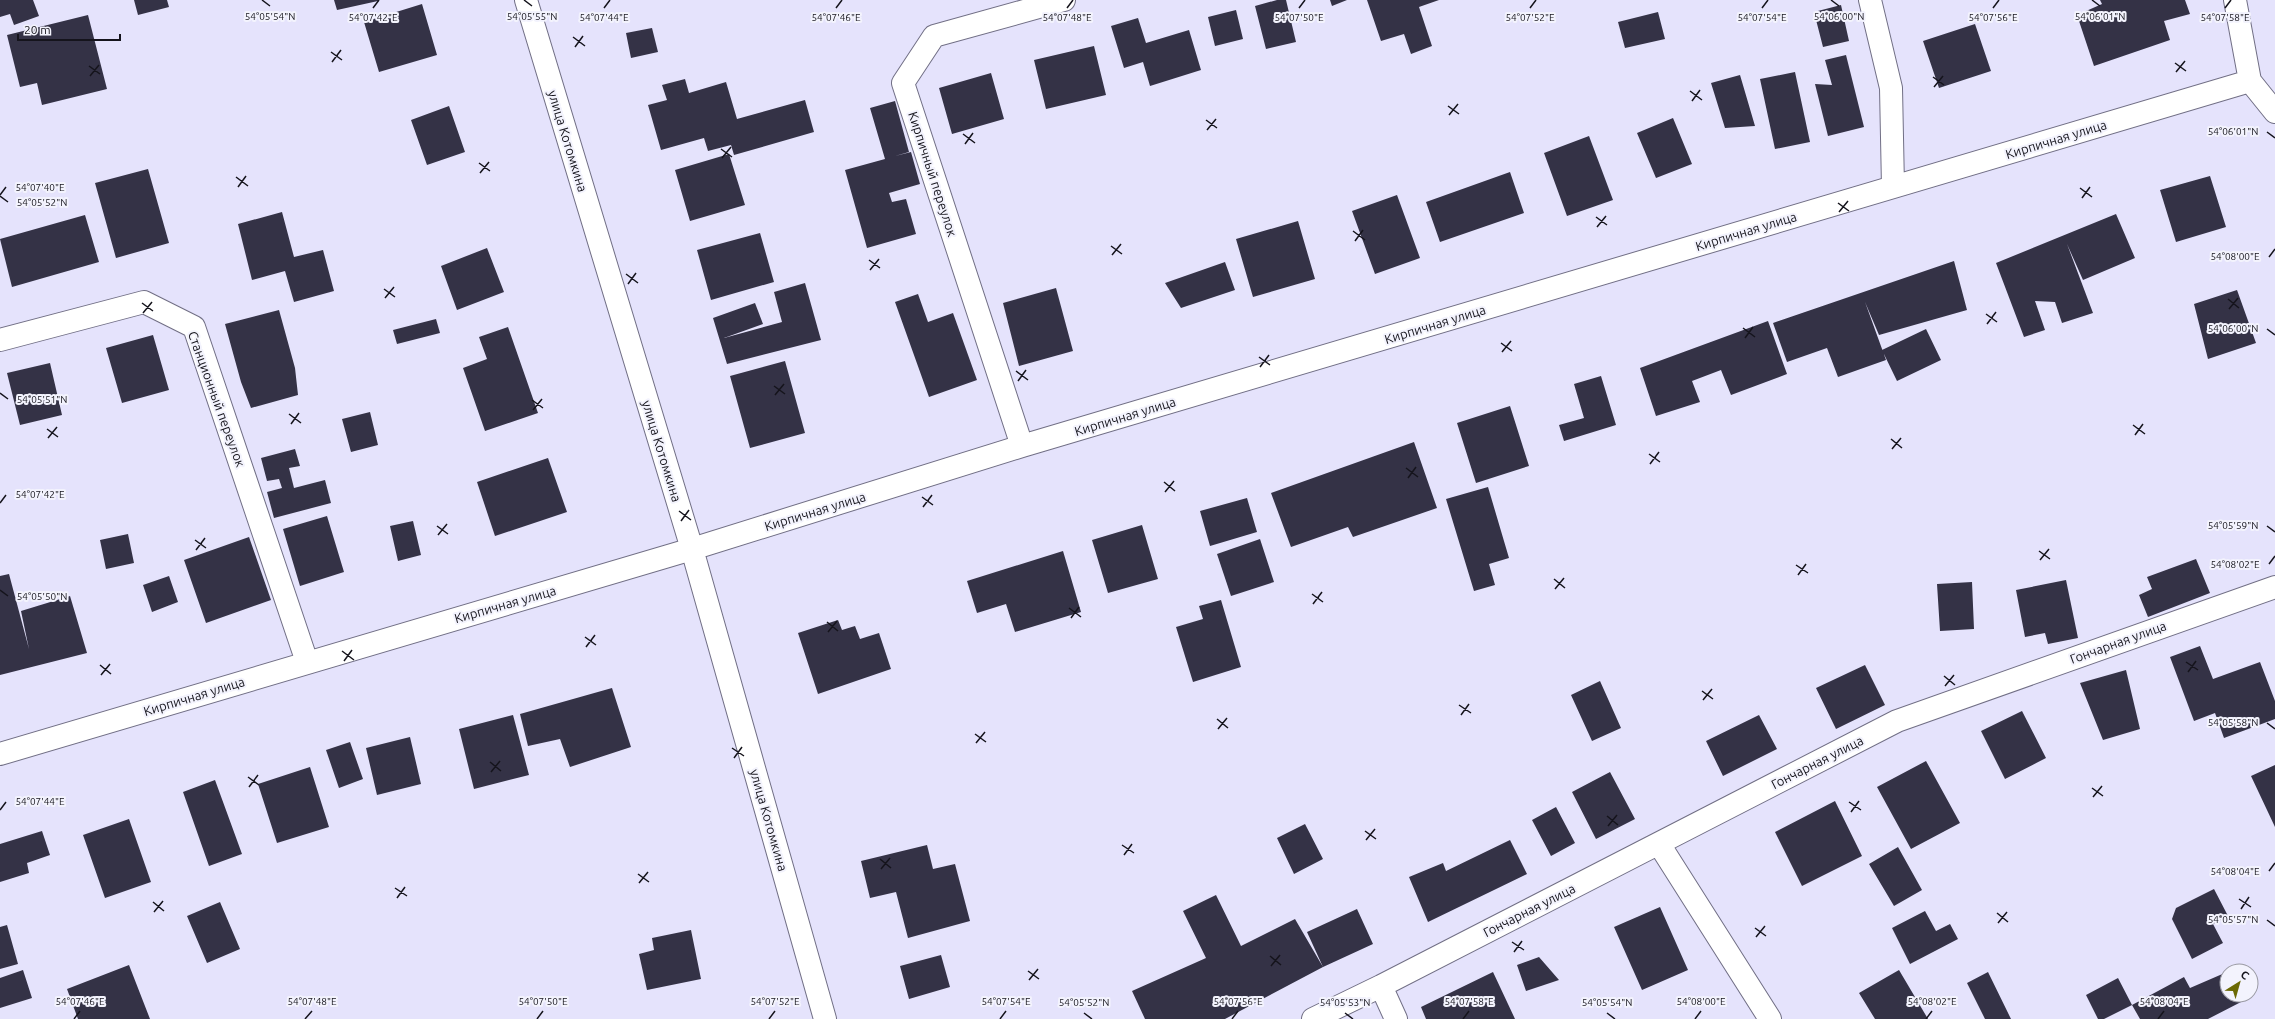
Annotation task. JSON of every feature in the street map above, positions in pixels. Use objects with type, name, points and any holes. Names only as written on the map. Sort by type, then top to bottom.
[{"type":"street","name":"улица Котомкина","points":[[526,0],[692,549],[825,1019]]},
{"type":"street","name":"Кирпичный переулок","points":[[1022,446],[903,83],[934,36],[1064,0]]},
{"type":"street","points":[[1870,0],[1892,88],[1893,187]]},
{"type":"street","points":[[2235,0],[2250,81],[2275,112]]},
{"type":"street","name":"Кирпичная улица","points":[[0,754],[692,549],[1022,446],[2250,81]]},
{"type":"street","name":"Станционный переулок","points":[[0,340],[144,302],[194,327],[307,662]]},
{"type":"street","name":"Гончарная улица","points":[[1313,1019],[1381,986],[1897,721],[2275,587]]},
{"type":"street","points":[[1659,844],[1770,1019]]},
{"type":"street","points":[[1381,986],[1396,1019]]},
{"type":"building","points":[[0,0],[33,0],[39,16],[14,25],[10,14],[0,17]]},
{"type":"building","points":[[134,0],[167,0],[169,7],[138,15]]},
{"type":"building","points":[[334,0],[378,0],[378,1],[337,10]]},
{"type":"building","points":[[1277,0],[1286,0],[1296,42],[1266,49],[1255,6]]},
{"type":"building","points":[[1330,0],[1347,0],[1332,6]]},
{"type":"building","points":[[1367,0],[1439,0],[1419,7],[1432,46],[1411,54],[1404,34],[1381,41]]},
{"type":"building","points":[[2100,0],[2185,0],[2190,14],[2164,21],[2170,40],[2094,66],[2077,15],[2102,4]]},
{"type":"building","points":[[422,4],[437,55],[379,72],[364,22]]},
{"type":"building","points":[[1841,5],[1849,41],[1823,47],[1814,12]]},
{"type":"building","points":[[1236,10],[1243,39],[1215,46],[1208,17]]},
{"type":"building","points":[[1658,12],[1665,39],[1625,48],[1618,22]]},
{"type":"building","points":[[88,15],[107,89],[42,105],[37,83],[20,87],[7,35]]},
{"type":"building","points":[[1138,18],[1146,43],[1189,30],[1201,70],[1150,86],[1143,62],[1124,68],[1111,26]]},
{"type":"building","points":[[1975,24],[1991,71],[1939,88],[1923,41]]},
{"type":"building","points":[[652,28],[658,52],[631,58],[626,33]]},
{"type":"building","points":[[1094,46],[1106,95],[1046,109],[1034,60]]},
{"type":"building","points":[[1846,55],[1864,127],[1828,136],[1815,84],[1832,85],[1825,60]]},
{"type":"building","points":[[1795,72],[1810,142],[1775,149],[1760,79]]},
{"type":"building","points":[[991,73],[1004,119],[952,134],[939,88]]},
{"type":"building","points":[[1740,75],[1755,126],[1725,128],[1711,83]]},
{"type":"building","points":[[685,79],[689,93],[726,82],[737,119],[805,100],[814,132],[734,155],[731,145],[708,151],[704,138],[661,150],[648,105],[667,100],[662,85]]},
{"type":"building","points":[[895,101],[909,152],[895,156],[911,152],[920,184],[889,193],[892,202],[906,199],[916,234],[867,248],[845,170],[885,159],[870,108]]},
{"type":"building","points":[[449,106],[465,152],[427,165],[411,120]]},
{"type":"building","points":[[1673,118],[1692,164],[1656,178],[1637,133]]},
{"type":"building","points":[[1589,136],[1613,200],[1567,216],[1544,153]]},
{"type":"building","points":[[729,154],[745,205],[690,221],[675,170]]},
{"type":"building","points":[[148,169],[169,243],[116,258],[95,183]]},
{"type":"building","points":[[1510,172],[1524,213],[1440,242],[1426,202]]},
{"type":"building","points":[[2210,176],[2226,227],[2176,242],[2160,190]]},
{"type":"building","points":[[1397,195],[1420,258],[1375,274],[1352,211]]},
{"type":"building","points":[[282,212],[294,257],[323,250],[334,291],[294,302],[285,271],[252,280],[238,224]]},
{"type":"building","points":[[2116,214],[2135,258],[2083,280],[2067,244],[2093,313],[2062,323],[2055,302],[2035,301],[2045,330],[2024,337],[1996,263]]},
{"type":"building","points":[[85,215],[99,262],[12,287],[0,239]]},
{"type":"building","points":[[1298,221],[1315,279],[1253,297],[1236,239]]},
{"type":"building","points":[[760,233],[774,282],[711,300],[697,250]]},
{"type":"building","points":[[487,248],[504,292],[457,310],[441,266]]},
{"type":"building","points":[[1954,261],[1967,310],[1879,335],[1865,302],[1886,360],[1838,377],[1827,348],[1787,362],[1773,323]]},
{"type":"building","points":[[1225,262],[1235,290],[1181,308],[1165,283]]},
{"type":"building","points":[[805,283],[821,340],[727,364],[713,318],[755,303],[763,324],[724,338],[782,322],[774,292]]},
{"type":"building","points":[[1056,288],[1073,351],[1019,366],[1003,303]]},
{"type":"building","points":[[2237,290],[2256,343],[2208,359],[2194,304]]},
{"type":"building","points":[[918,294],[928,322],[953,313],[977,380],[929,397],[895,302]]},
{"type":"building","points":[[279,310],[295,368],[298,395],[251,408],[241,382],[225,324]]},
{"type":"building","points":[[436,319],[440,333],[397,344],[393,330]]},
{"type":"building","points":[[1768,321],[1787,374],[1731,395],[1721,370],[1692,381],[1700,402],[1656,416],[1640,368]]},
{"type":"building","points":[[508,327],[538,413],[485,431],[463,368],[487,359],[479,337]]},
{"type":"building","points":[[1926,329],[1941,360],[1897,381],[1882,350]]},
{"type":"building","points":[[153,335],[169,390],[122,403],[106,348]]},
{"type":"building","points":[[785,361],[805,433],[750,448],[730,376]]},
{"type":"building","points":[[50,363],[62,415],[20,425],[7,373]]},
{"type":"building","points":[[1601,376],[1616,425],[1564,441],[1559,425],[1584,418],[1574,384]]},
{"type":"building","points":[[1510,406],[1529,466],[1476,483],[1457,423]]},
{"type":"building","points":[[370,412],[378,445],[351,452],[342,419]]},
{"type":"building","points":[[1414,442],[1437,508],[1353,537],[1348,527],[1291,547],[1271,493]]},
{"type":"building","points":[[295,449],[300,466],[289,468],[294,488],[325,480],[331,503],[274,518],[267,492],[282,488],[279,479],[267,481],[261,458]]},
{"type":"building","points":[[548,458],[567,512],[495,536],[477,482]]},
{"type":"building","points":[[1488,487],[1509,558],[1489,564],[1495,585],[1474,591],[1446,499]]},
{"type":"building","points":[[1247,498],[1257,532],[1210,546],[1200,511]]},
{"type":"building","points":[[327,516],[344,572],[300,586],[283,529]]},
{"type":"building","points":[[413,521],[421,555],[398,561],[390,526]]},
{"type":"building","points":[[1142,525],[1158,579],[1108,593],[1092,540]]},
{"type":"building","points":[[128,534],[134,563],[106,569],[100,540]]},
{"type":"building","points":[[249,537],[271,600],[206,623],[184,560]]},
{"type":"building","points":[[1260,539],[1274,582],[1231,596],[1217,554]]},
{"type":"building","points":[[1063,551],[1081,612],[1015,632],[1006,604],[977,613],[967,581]]},
{"type":"building","points":[[2196,559],[2210,593],[2148,617],[2139,595],[2152,589],[2147,577]]},
{"type":"building","points":[[9,574],[29,649],[21,611],[70,596],[87,653],[0,675],[0,576]]},
{"type":"building","points":[[169,576],[178,602],[152,612],[143,585]]},
{"type":"building","points":[[2066,580],[2078,638],[2048,644],[2045,633],[2025,637],[2016,590]]},
{"type":"building","points":[[1972,582],[1974,629],[1940,631],[1937,584]]},
{"type":"building","points":[[1221,600],[1241,667],[1193,682],[1176,627],[1203,619],[1199,606]]},
{"type":"building","points":[[838,620],[842,630],[855,626],[860,639],[879,633],[891,669],[818,694],[798,633]]},
{"type":"building","points":[[2200,646],[2213,679],[2260,662],[2275,701],[2275,719],[2224,738],[2215,713],[2194,721],[2170,657]]},
{"type":"building","points":[[1865,665],[1885,705],[1836,729],[1816,688]]},
{"type":"building","points":[[2126,670],[2140,729],[2103,740],[2080,683]]},
{"type":"building","points":[[1600,681],[1621,728],[1592,741],[1571,695]]},
{"type":"building","points":[[612,688],[631,747],[570,767],[560,739],[528,746],[520,714]]},
{"type":"building","points":[[2022,711],[2046,758],[2005,779],[1981,731]]},
{"type":"building","points":[[513,715],[529,775],[474,789],[459,729]]},
{"type":"building","points":[[1759,715],[1777,749],[1723,776],[1706,741]]},
{"type":"building","points":[[410,737],[421,784],[377,795],[366,748]]},
{"type":"building","points":[[350,742],[363,779],[339,788],[326,750]]},
{"type":"building","points":[[1926,761],[1960,823],[1911,849],[1877,787]]},
{"type":"building","points":[[2275,765],[2275,827],[2251,776]]},
{"type":"building","points":[[310,767],[329,827],[277,843],[258,784]]},
{"type":"building","points":[[1610,772],[1635,819],[1596,839],[1572,792]]},
{"type":"building","points":[[215,780],[242,854],[209,866],[183,792]]},
{"type":"building","points":[[1835,801],[1862,856],[1802,886],[1775,832]]},
{"type":"building","points":[[1556,807],[1575,843],[1551,856],[1532,820]]},
{"type":"building","points":[[129,819],[151,882],[105,898],[83,835]]},
{"type":"building","points":[[1305,824],[1323,859],[1294,874],[1277,838]]},
{"type":"building","points":[[42,831],[50,855],[27,863],[29,873],[0,882],[0,844]]},
{"type":"building","points":[[1510,840],[1527,874],[1428,922],[1409,877],[1443,863],[1446,871]]},
{"type":"building","points":[[927,845],[933,869],[955,864],[970,921],[908,938],[896,892],[870,898],[861,861]]},
{"type":"building","points":[[1898,847],[1922,890],[1894,906],[1869,864]]},
{"type":"building","points":[[2214,889],[2228,916],[2213,924],[2223,943],[2192,959],[2172,919],[2176,908]]},
{"type":"building","points":[[1216,895],[1241,946],[1295,919],[1323,967],[1225,1019],[1145,1019],[1132,991],[1206,958],[1183,911]]},
{"type":"building","points":[[220,902],[240,949],[207,963],[187,916]]},
{"type":"building","points":[[1660,907],[1688,970],[1642,990],[1614,927]]},
{"type":"building","points":[[1357,909],[1373,944],[1323,967],[1307,932]]},
{"type":"building","points":[[1925,911],[1936,931],[1950,924],[1958,939],[1910,964],[1892,928]]},
{"type":"building","points":[[7,925],[18,964],[0,969],[0,927]]},
{"type":"building","points":[[691,930],[701,979],[647,990],[639,954],[654,950],[652,938]]},
{"type":"building","points":[[941,955],[950,987],[909,999],[900,966]]},
{"type":"building","points":[[1539,957],[1559,980],[1526,991],[1517,965]]},
{"type":"building","points":[[129,965],[150,1019],[78,1019],[67,989]]},
{"type":"building","points":[[23,970],[32,998],[0,1008],[0,978]]},
{"type":"building","points":[[1899,970],[1928,1019],[1875,1019],[1859,993]]},
{"type":"building","points":[[1493,972],[1515,1019],[1426,1019],[1421,1007]]},
{"type":"building","points":[[1988,972],[2011,1019],[1985,1019],[1967,983]]},
{"type":"building","points":[[2219,975],[2219,1003],[2239,1003],[2208,1019],[2140,1019],[2132,1005],[2184,977],[2190,988]]},
{"type":"building","points":[[2118,978],[2132,1005],[2104,1019],[2098,1019],[2086,995]]}]
